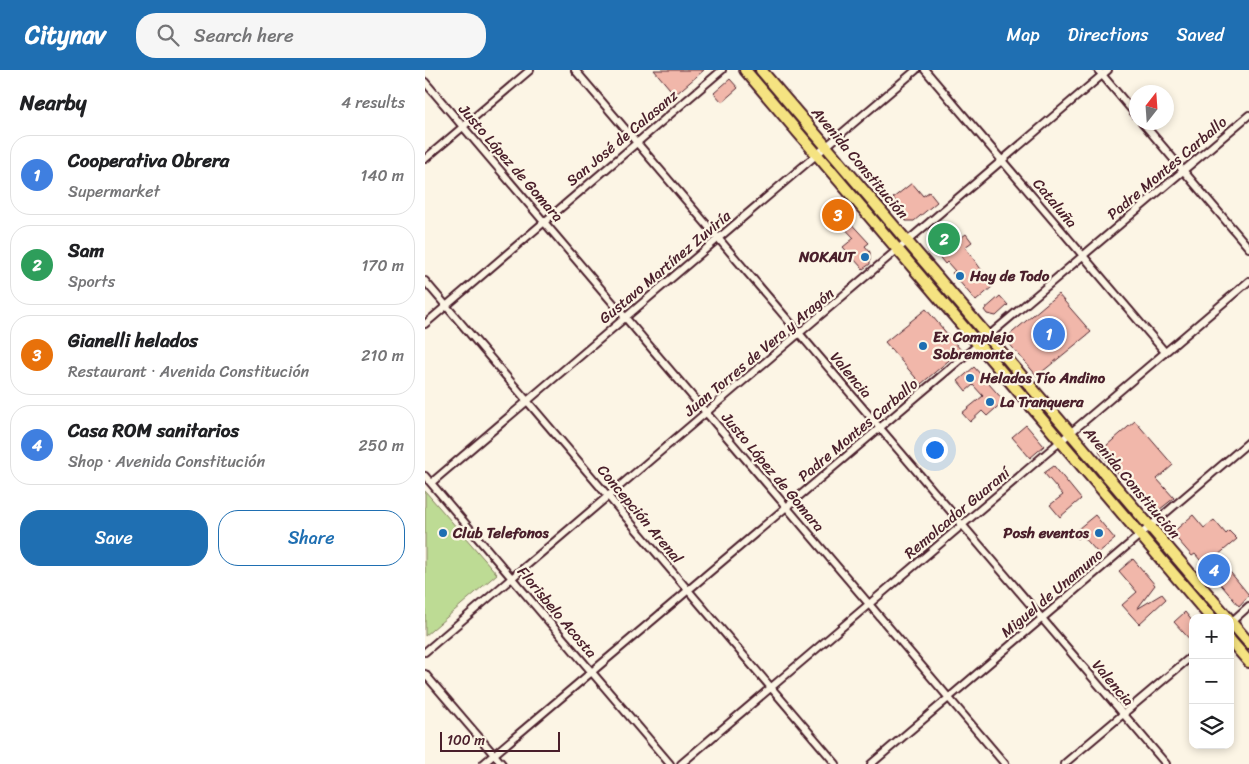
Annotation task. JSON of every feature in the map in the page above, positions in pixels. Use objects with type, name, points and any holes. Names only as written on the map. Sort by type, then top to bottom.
[{"type":"main road","name":"Avenida Constitución","points":[[745,70],[1208,614]]},
{"type":"main road","name":"Avenida Constitución","points":[[761,70],[1224,614]]},
{"type":"main road","name":"Avenida Constitución","points":[[1234,626],[1249,643]]},
{"type":"main road","points":[[1234,645],[1249,662]]},
{"type":"street","points":[[425,160],[530,70]]},
{"type":"street","name":"Valencia","points":[[575,70],[1166,764]]},
{"type":"street","name":"San José de Calasanz","points":[[425,324],[722,70]]},
{"type":"street","name":"Gustavo Martínez Zuviría","points":[[431,483],[916,70]]},
{"type":"street","name":"Cataluña","points":[[925,70],[1165,352]]},
{"type":"street","name":"Juan Torres de Vera y Aragón","points":[[425,652],[1002,160],[1100,73],[1108,70]]},
{"type":"street","points":[[1100,73],[1129,107]]},
{"type":"street","name":"Justo López de Gomara","points":[[425,82],[1005,764]]},
{"type":"street","name":"Padre Montes Carballo","points":[[483,764],[1249,115]]},
{"type":"street","points":[[1149,130],[1249,248]]},
{"type":"street","name":"Concepción Arenal","points":[[425,280],[836,764]]},
{"type":"street","name":"Remolcador Guaraní","points":[[681,764],[1249,282]]},
{"type":"street","name":"Miguel de Unamuno","points":[[871,764],[1249,443]]},
{"type":"street","name":"Florisbelo Acosta","points":[[425,476],[670,764]]},
{"type":"street","points":[[1234,618],[1249,606]]},
{"type":"street","points":[[1064,764],[1189,657]]},
{"type":"street","points":[[425,674],[502,764]]},
{"type":"green space","name":"Club Telefonos","points":[[425,491],[497,574],[425,636]]},
{"type":"building","points":[[654,70],[704,70],[675,95]]},
{"type":"building","points":[[730,79],[738,88],[722,102],[714,93]]},
{"type":"building","points":[[912,183],[923,196],[929,192],[937,202],[914,221],[906,221],[901,215],[905,212],[893,198]]},
{"type":"building","points":[[834,205],[869,243],[865,246],[870,252],[870,264],[863,269],[843,247],[854,238],[837,220],[830,226],[822,215]]},
{"type":"building","points":[[942,229],[954,243],[966,234],[972,242],[965,247],[993,286],[976,301],[952,273],[955,271],[947,262],[945,264],[929,244],[928,241]]},
{"type":"building","points":[[1058,294],[1091,332],[1037,376],[1007,341],[1007,337]]},
{"type":"building","points":[[1000,296],[1008,305],[996,316],[987,314],[984,310]]},
{"type":"building","name":"Ex Complejo Sobremonte","points":[[926,309],[961,350],[921,384],[885,342]]},
{"type":"building","points":[[974,367],[1004,401],[987,416],[982,411],[970,422],[962,413],[983,396],[973,385],[966,391],[958,381]]},
{"type":"building","points":[[1135,421],[1173,465],[1157,479],[1174,498],[1154,514],[1099,452]]},
{"type":"building","points":[[1026,425],[1044,446],[1030,458],[1012,437]]},
{"type":"building","points":[[1054,466],[1081,499],[1060,517],[1050,505],[1063,495],[1044,473]]},
{"type":"building","points":[[1095,515],[1115,539],[1098,553],[1082,535],[1078,539],[1073,533]]},
{"type":"building","points":[[1193,515],[1204,528],[1214,520],[1226,534],[1229,531],[1237,539],[1217,556],[1249,595],[1239,606],[1195,554],[1192,556],[1172,533]]},
{"type":"building","points":[[1133,559],[1155,585],[1137,609],[1162,594],[1166,599],[1139,624],[1122,605],[1137,592],[1119,571]]},
{"type":"building","points":[[1185,612],[1189,617],[1189,639],[1174,622]]},
{"type":"place","name":"Gianelli helados","points":[[838,215]]},
{"type":"place","name":"Sam","points":[[944,239]]},
{"type":"place","name":"NOKAUT","points":[[865,257]]},
{"type":"place","name":"Hay de Todo","points":[[960,276]]},
{"type":"place","name":"Cooperativa Obrera","points":[[1049,334]]},
{"type":"place","name":"Ex Complejo Sobremonte","points":[[923,346]]},
{"type":"place","name":"Helados Tío Andino","points":[[970,378]]},
{"type":"place","name":"La Tranquera","points":[[990,402]]},
{"type":"place","name":"Club Telefonos","points":[[443,533]]},
{"type":"place","name":"Posh eventos","points":[[1099,533]]},
{"type":"place","name":"Casa ROM sanitarios","points":[[1214,570]]}]
